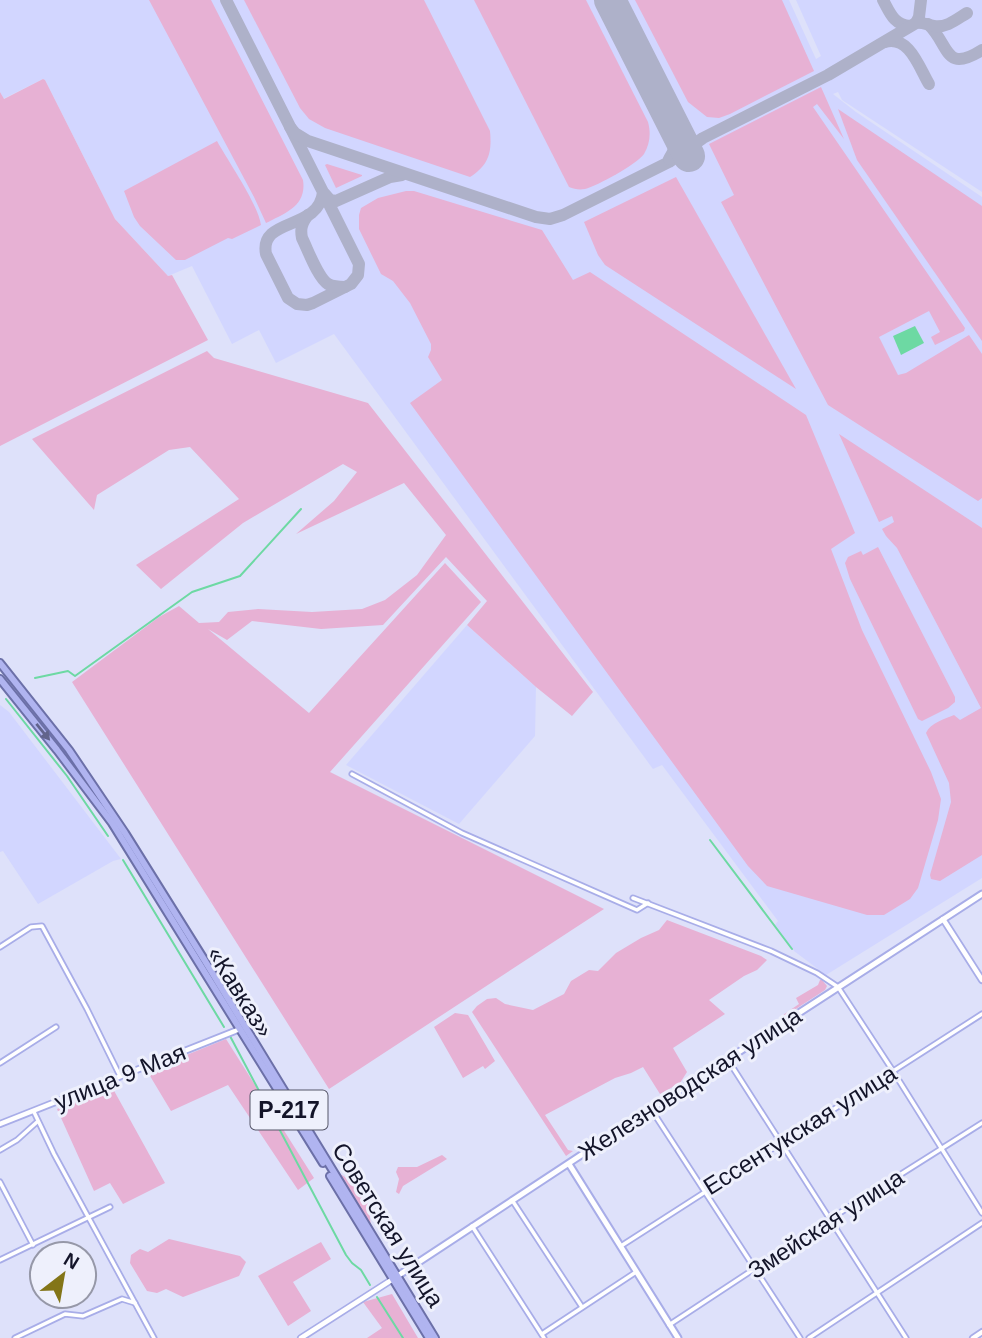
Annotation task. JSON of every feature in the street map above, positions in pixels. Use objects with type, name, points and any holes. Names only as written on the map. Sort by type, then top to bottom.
[{"type":"highway","name":"«Кавказ»","points":[[0,663],[69,750],[125,833],[287,1096]]},
{"type":"highway","name":"«Кавказ»","points":[[0,679],[112,823],[396,1277],[429,1338]]},
{"type":"highway","name":"Советская улица","points":[[287,1096],[435,1338]]},
{"type":"main road","name":"Железноводская улица","points":[[396,1277],[982,894]]},
{"type":"main road","points":[[569,1164],[678,1338]]},
{"type":"street","points":[[352,774],[462,833],[637,911],[648,903]]},
{"type":"street","points":[[633,898],[771,951],[817,973],[838,987],[982,1213]]},
{"type":"street","points":[[943,919],[982,980]]},
{"type":"street","points":[[0,947],[32,928],[42,926],[121,1076]]},
{"type":"street","name":"Ессентукская улица","points":[[620,1247],[982,1014]]},
{"type":"street","points":[[0,1063],[56,1027]]},
{"type":"street","name":"улица 9 Мая","points":[[0,1124],[240,1029]]},
{"type":"street","points":[[727,1059],[906,1338]]},
{"type":"street","points":[[651,1109],[800,1338]]},
{"type":"street","points":[[34,1112],[154,1338]]},
{"type":"street","points":[[0,1150],[17,1140],[38,1121]]},
{"type":"street","name":"Змейская улица","points":[[669,1325],[982,1123]]},
{"type":"street","points":[[0,1182],[30,1240]]},
{"type":"street","points":[[512,1200],[582,1307]]},
{"type":"street","points":[[43,1240],[110,1207]]},
{"type":"street","points":[[809,1338],[982,1223]]},
{"type":"street","points":[[472,1226],[543,1336],[636,1272]]},
{"type":"street","points":[[0,1259],[28,1247]]},
{"type":"street","points":[[301,1338],[396,1277]]},
{"type":"street","points":[[15,1338],[65,1314],[83,1317],[122,1299],[135,1303]]},
{"type":"street","points":[[972,1338],[982,1332]]},
{"type":"shaded area","points":[[0,0],[789,0],[816,59],[821,56],[796,0],[982,0],[982,192],[842,100],[838,92],[833,94],[982,197],[982,878],[826,975],[794,951],[775,925],[778,921],[662,765],[653,769],[334,334],[276,363],[259,330],[232,344],[192,266],[168,276],[115,219],[45,80],[3,99],[0,92]]},
{"type":"shaded area","points":[[149,0],[211,0],[303,180],[302,196],[293,208],[266,223]]},
{"type":"shaded area","points":[[244,0],[424,0],[490,131],[490,152],[485,163],[470,177],[325,128],[309,119],[300,108]]},
{"type":"shaded area","points":[[474,0],[586,0],[648,122],[648,146],[644,154],[625,169],[591,187],[569,187]]},
{"type":"shaded area","points":[[635,0],[782,0],[814,71],[730,114],[719,118],[707,117],[688,102]]},
{"type":"shaded area","points":[[43,79],[115,219],[168,276],[172,275],[208,340],[0,446],[0,92],[4,99]]},
{"type":"shaded area","points":[[821,87],[844,139],[817,104],[813,107],[965,328],[964,331],[935,345],[931,337],[940,332],[929,311],[879,337],[898,375],[906,373],[969,335],[982,354],[982,498],[978,501],[828,405],[721,202],[734,195],[709,144]]},
{"type":"shaded area","points":[[838,109],[982,206],[982,341],[857,160]]},
{"type":"shaded area","points":[[217,141],[249,194],[261,225],[185,260],[176,260],[140,226],[124,191]]},
{"type":"shaded area","points":[[325,165],[362,176],[336,188]]},
{"type":"shaded area","points":[[676,177],[796,389],[605,265],[598,255],[584,222]]},
{"type":"shaded area","points":[[414,191],[542,230],[573,280],[590,272],[806,415],[855,533],[831,549],[862,630],[931,772],[941,799],[938,820],[918,888],[910,899],[884,915],[867,915],[767,886],[748,866],[410,403],[442,380],[428,357],[431,344],[410,303],[393,281],[381,274],[359,229],[361,208],[378,198]]},
{"type":"shaded area","points":[[915,326],[924,343],[901,355],[893,336]]},
{"type":"shaded area","points":[[207,351],[214,358],[368,403],[593,692],[572,716],[467,625],[487,601],[446,557],[383,625],[321,629],[252,621],[227,640],[208,629],[309,713],[445,563],[481,602],[330,772],[604,909],[329,1089],[72,682],[159,617],[179,606],[199,623],[219,622],[228,612],[258,609],[312,612],[362,609],[385,600],[417,575],[446,535],[404,483],[296,534],[334,501],[357,472],[343,464],[243,523],[161,589],[136,565],[239,499],[190,447],[169,450],[97,495],[94,510],[32,439]]},
{"type":"shaded area","points":[[839,434],[982,528],[982,855],[940,881],[931,879],[930,875],[951,802],[949,783],[926,733],[942,720],[954,715],[960,720],[981,708],[897,548],[882,529],[894,522],[892,516],[879,522]]},
{"type":"shaded area","points":[[878,547],[955,697],[955,702],[948,708],[922,721],[918,719],[850,579],[845,563],[848,557],[861,551],[863,555]]},
{"type":"shaded area","points":[[467,625],[536,687],[535,736],[459,824],[346,765]]},
{"type":"shaded area","points":[[0,705],[9,712],[121,859],[38,904],[3,851],[0,852]]},
{"type":"shaded area","points":[[667,920],[767,960],[757,970],[709,1000],[725,1014],[673,1048],[687,1072],[680,1083],[660,1094],[643,1067],[615,1078],[545,1115],[568,1150],[573,1151],[566,1156],[472,1012],[487,999],[496,998],[505,1004],[533,1010],[564,994],[571,981],[589,970],[598,971],[616,953],[659,930]]},
{"type":"shaded area","points":[[820,980],[827,986],[825,990],[782,1018],[799,1004],[796,998],[818,985]]},
{"type":"shaded area","points":[[455,1013],[468,1015],[495,1061],[485,1069],[483,1066],[463,1078],[434,1027]]},
{"type":"shaded area","points":[[226,1039],[314,1178],[298,1190],[228,1085],[171,1111],[147,1071]]},
{"type":"shaded area","points":[[112,1087],[165,1183],[123,1204],[110,1183],[94,1191],[57,1109]]},
{"type":"shaded area","points":[[442,1155],[447,1159],[403,1186],[399,1194],[396,1192],[398,1167],[417,1167]]},
{"type":"shaded area","points":[[337,1172],[361,1187],[368,1199],[371,1227]]},
{"type":"shaded area","points":[[169,1239],[240,1256],[246,1262],[239,1276],[183,1297],[166,1289],[157,1293],[147,1291],[130,1263],[131,1255],[140,1249],[148,1252]]},
{"type":"shaded area","points":[[321,1242],[331,1259],[293,1282],[311,1311],[288,1326],[258,1276]]},
{"type":"shaded area","points":[[392,1294],[418,1338],[367,1338],[382,1328],[363,1302]]},
{"type":"waterway","points":[[35,678],[68,671],[75,676],[192,592],[240,576],[301,509]]},
{"type":"waterway","points":[[6,699],[67,776],[108,836]]},
{"type":"waterway","points":[[710,840],[792,949]]},
{"type":"waterway","points":[[123,860],[224,1027]]},
{"type":"waterway","points":[[230,1036],[346,1255],[361,1270],[370,1285]]},
{"type":"waterway","points":[[377,1297],[403,1338]]},
{"type":"taxiway","points":[[226,0],[323,192],[359,264],[358,275],[351,284],[313,303],[297,304],[288,298],[266,254],[266,242],[271,234],[311,213],[319,204],[323,192],[330,200],[336,201],[390,177],[402,175]]},
{"type":"taxiway","points":[[883,0],[896,21],[910,26]]},
{"type":"taxiway","points":[[916,23],[921,0]]},
{"type":"taxiway","points":[[290,127],[308,141],[536,217],[550,219],[669,162],[703,138],[828,75],[916,23],[943,26],[967,13]]},
{"type":"taxiway","points":[[928,24],[954,58],[970,57],[982,50]]},
{"type":"taxiway","points":[[885,42],[901,43],[907,48],[929,84]]},
{"type":"taxiway","points":[[669,159],[675,144],[675,128]]},
{"type":"taxiway","points":[[308,215],[301,234],[314,263],[324,281],[345,287]]},
{"type":"runway","points":[[610,0],[689,156]]}]
